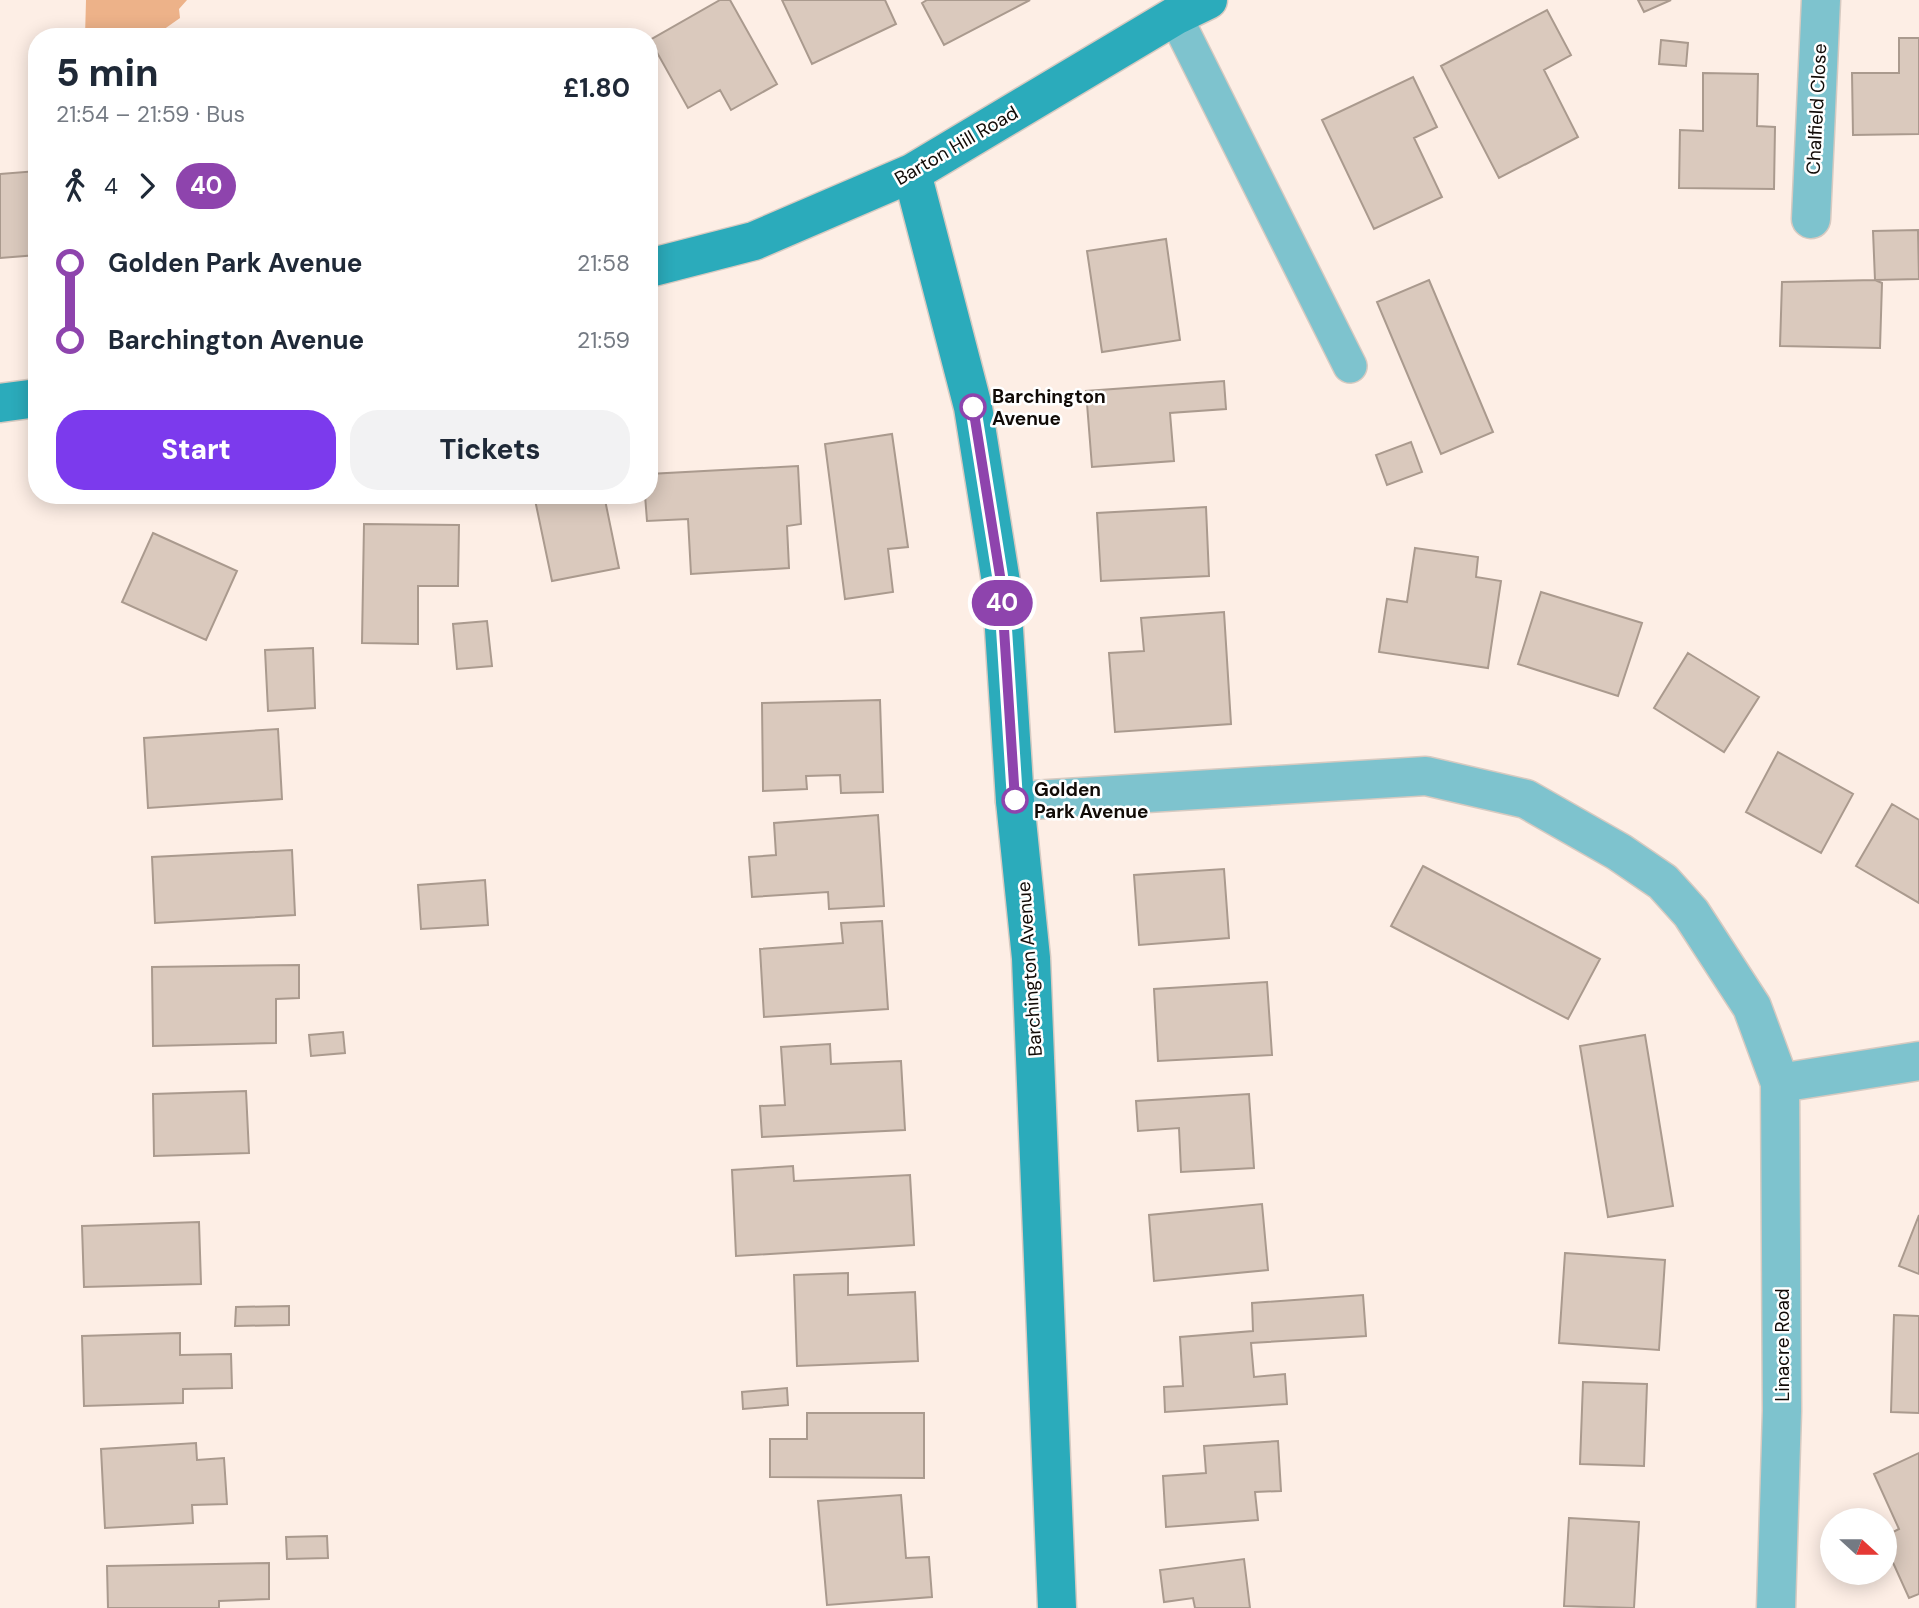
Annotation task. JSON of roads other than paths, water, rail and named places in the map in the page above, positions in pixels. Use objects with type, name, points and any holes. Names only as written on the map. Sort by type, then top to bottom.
[{"type":"street","name":"Chalfield Close","points":[[1811,219],[1821,0]]},
{"type":"street","name":"Barton Hill Road","points":[[658,266],[754,241],[912,173],[1192,8]]},
{"type":"street","name":"Barchington Avenue","points":[[912,173],[973,407],[1001,582],[1015,801],[1031,958],[1057,1608]]},
{"type":"street","points":[[0,403],[28,399]]},
{"type":"street","points":[[1015,801],[1426,776],[1526,799],[1619,852],[1663,882],[1690,913],[1752,1007],[1780,1083],[1919,1061]]},
{"type":"street","name":"Linacre Road","points":[[1776,1608],[1782,1398],[1780,1083]]},
{"type":"lane","points":[[1192,8],[1350,366]]},
{"type":"place","name":"Barchington Avenue","points":[[973,407]]},
{"type":"place","name":"Golden Park Avenue","points":[[1015,800]]}]
